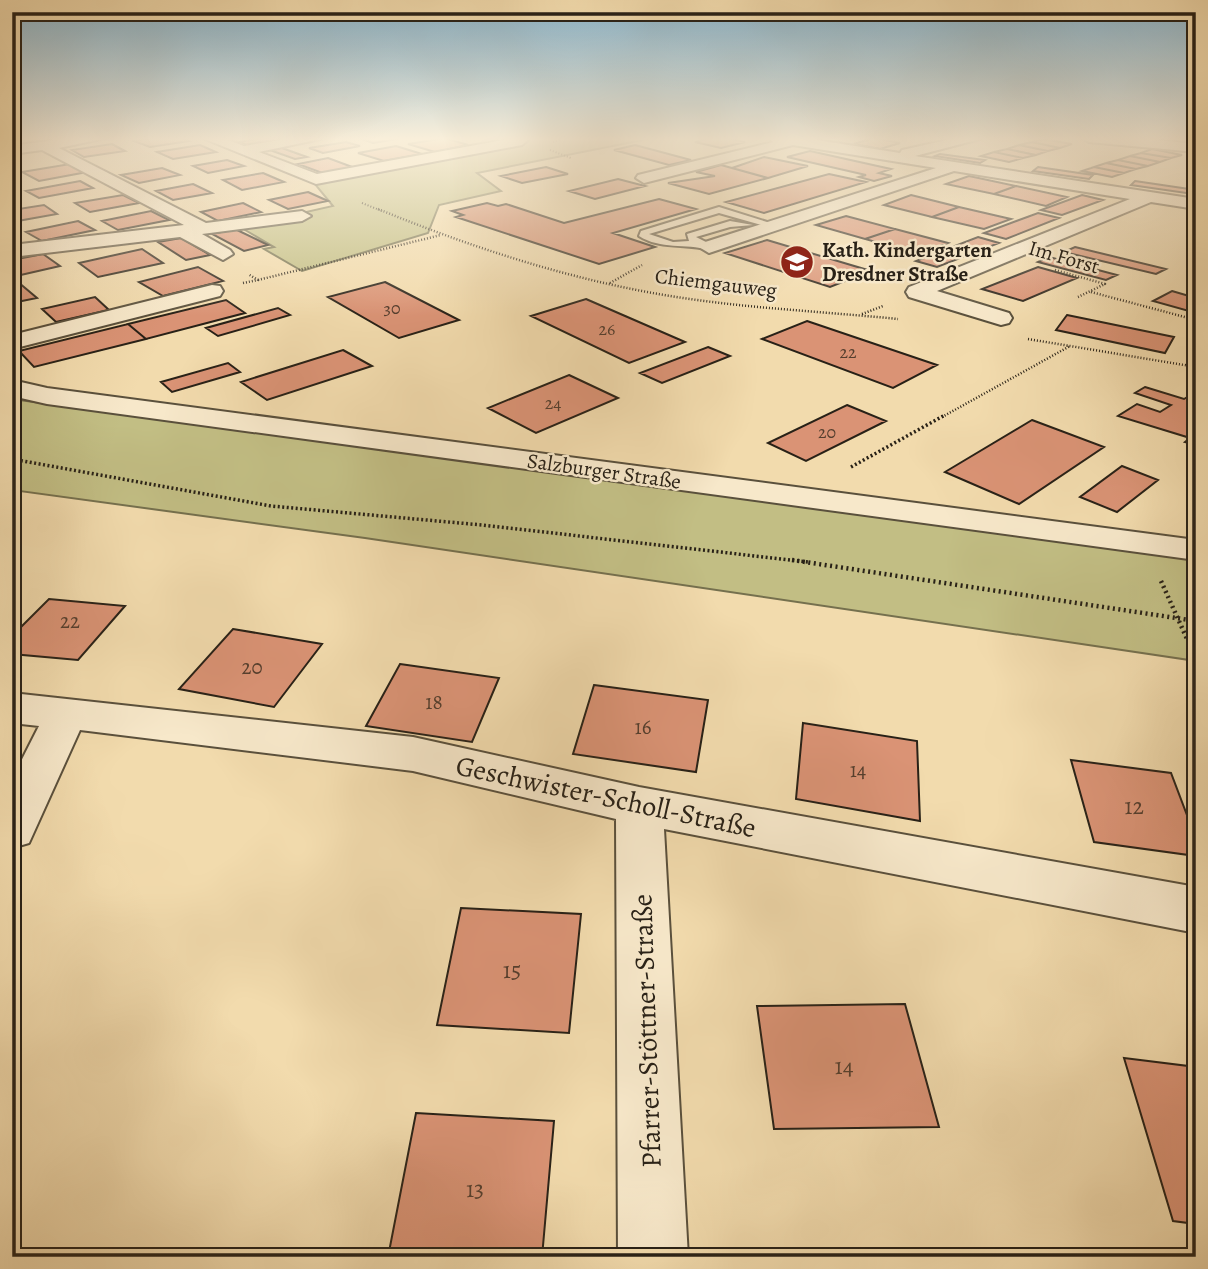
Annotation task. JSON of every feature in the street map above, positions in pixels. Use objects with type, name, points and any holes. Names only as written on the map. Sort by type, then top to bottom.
[{"type":"street","points":[[144,197],[203,228]]},
{"type":"street","points":[[703,245],[775,226],[862,197]]},
{"type":"street","points":[[1001,318],[917,292],[1148,197]]},
{"type":"street","points":[[1150,197],[1196,204]]},
{"type":"street","points":[[12,251],[303,216]]},
{"type":"street","points":[[183,231],[223,254]]},
{"type":"street","points":[[12,342],[212,291]]},
{"type":"street","name":"Salzburger Straße","points":[[12,388],[61,398],[1196,550]]},
{"type":"street","name":"Geschwister-Scholl-Straße","points":[[12,708],[413,754],[639,806],[1196,910]]},
{"type":"street","points":[[12,829],[66,713]]},
{"type":"street","name":"Pfarrer-Stöttner-Straße","points":[[639,806],[653,1257]]},
{"type":"lane","points":[[703,245],[672,245],[644,236],[644,233],[719,210],[775,226]]},
{"type":"path","name":"Chiemgauweg","points":[[367,205],[442,235],[556,271],[690,299],[910,320]]},
{"type":"path","points":[[258,280],[442,235]]},
{"type":"path","name":"Im Forst","points":[[1003,257],[1105,284],[1078,298]]},
{"type":"path","name":"Im Forst","points":[[1090,291],[1196,320]]},
{"type":"path","points":[[1017,337],[1196,367]]},
{"type":"path","points":[[806,498],[808,491],[1071,346]]},
{"type":"path","points":[[1185,365],[1196,358]]},
{"type":"path","points":[[12,459],[271,506],[482,525],[852,568],[1196,621]]},
{"type":"path","points":[[1141,543],[1180,619],[1196,659]]},
{"type":"shaded area","points":[[326,197],[473,197],[439,205],[428,233],[302,271],[264,249],[274,247],[240,227],[333,206]]},
{"type":"shaded area","points":[[12,399],[1196,560],[1196,661],[365,538],[12,490]]},
{"type":"building","points":[[127,197],[139,203],[90,212],[75,203]]},
{"type":"building","points":[[320,197],[328,201],[288,209],[269,200]]},
{"type":"building","points":[[744,197],[816,197],[764,213],[726,202]]},
{"type":"building","points":[[905,197],[920,197],[959,207],[932,217],[884,205]]},
{"type":"building","points":[[1008,197],[1066,197],[1046,206]]},
{"type":"building","points":[[1076,197],[1103,200],[1062,215],[1041,210]]},
{"type":"building","points":[[659,199],[696,209],[613,233],[655,247],[599,264],[456,217],[463,215],[452,211],[487,203],[498,206],[506,204],[564,223]]},
{"type":"building","points":[[243,203],[261,212],[218,221],[201,212]]},
{"type":"building","points":[[44,205],[57,214],[12,222],[12,210]]},
{"type":"building","points":[[959,207],[1011,219],[984,229],[932,217]]},
{"type":"building","points":[[151,211],[169,220],[118,230],[102,221]]},
{"type":"building","points":[[1038,213],[1059,218],[1006,239],[984,233]]},
{"type":"building","points":[[846,216],[895,229],[865,239],[816,225]]},
{"type":"building","points":[[78,221],[95,230],[42,241],[26,232]]},
{"type":"building","points":[[235,229],[268,245],[244,251],[212,234]]},
{"type":"building","points":[[895,229],[948,243],[919,254],[865,239]]},
{"type":"building","points":[[978,237],[999,243],[937,267],[916,261]]},
{"type":"building","points":[[181,238],[210,255],[186,260],[158,242]]},
{"type":"building","name":"Kath. Kindergarten Dresdner Straße","points":[[767,240],[871,271],[830,287],[725,253]]},
{"type":"building","points":[[1075,247],[1166,269],[1156,274],[1064,252]]},
{"type":"building","points":[[142,249],[163,263],[98,277],[79,263]]},
{"type":"building","points":[[43,254],[60,266],[12,277],[12,260]]},
{"type":"building","points":[[1049,257],[1117,275],[1106,280],[1038,262]]},
{"type":"building","points":[[198,267],[223,281],[163,296],[139,282]]},
{"type":"building","points":[[1038,267],[1077,278],[1023,301],[982,289]]},
{"type":"building","points":[[18,282],[37,298],[12,303],[12,283]]},
{"type":"building","points":[[385,282],[459,320],[399,338],[328,297]]},
{"type":"building","points":[[1172,291],[1196,298],[1196,313],[1153,301]]},
{"type":"building","points":[[95,297],[109,310],[56,322],[42,309]]},
{"type":"building","points":[[586,299],[685,342],[629,363],[531,316]]},
{"type":"building","points":[[226,300],[245,313],[146,339],[128,324]]},
{"type":"building","points":[[278,308],[290,315],[218,336],[206,328]]},
{"type":"building","points":[[1067,315],[1174,337],[1165,353],[1056,330]]},
{"type":"building","points":[[807,321],[937,365],[893,388],[762,339]]},
{"type":"building","points":[[128,324],[146,339],[34,367],[19,351]]},
{"type":"building","points":[[708,347],[730,356],[662,383],[640,373]]},
{"type":"building","points":[[343,350],[372,366],[267,400],[241,382]]},
{"type":"building","points":[[228,363],[240,372],[172,392],[161,382]]},
{"type":"building","points":[[569,375],[618,398],[536,433],[488,408]]},
{"type":"building","points":[[1145,387],[1184,399],[1189,396],[1196,398],[1196,445],[1185,442],[1190,438],[1118,416],[1137,404],[1160,412],[1171,405],[1135,393]]},
{"type":"building","points":[[847,405],[886,421],[806,461],[768,443]]},
{"type":"building","points":[[1032,420],[1104,447],[1019,504],[945,472]]},
{"type":"building","points":[[1122,466],[1158,480],[1117,512],[1080,497]]},
{"type":"building","points":[[49,599],[125,606],[78,660],[12,654],[12,636]]},
{"type":"building","points":[[233,629],[322,644],[274,707],[179,689]]},
{"type":"building","points":[[400,664],[499,678],[472,742],[366,726]]},
{"type":"building","points":[[594,685],[708,700],[696,772],[573,754]]},
{"type":"building","points":[[803,723],[917,741],[920,821],[796,799]]},
{"type":"building","points":[[1071,760],[1171,773],[1196,839],[1196,856],[1094,842]]},
{"type":"building","points":[[461,908],[581,914],[569,1033],[437,1025]]},
{"type":"building","points":[[905,1004],[939,1127],[774,1129],[757,1006]]},
{"type":"building","points":[[1124,1058],[1196,1067],[1196,1224],[1173,1221]]},
{"type":"building","points":[[416,1113],[554,1121],[542,1257],[388,1257]]},
{"type":"place","name":"Kath. Kindergarten Dresdner Straße","points":[[797,262]]}]
